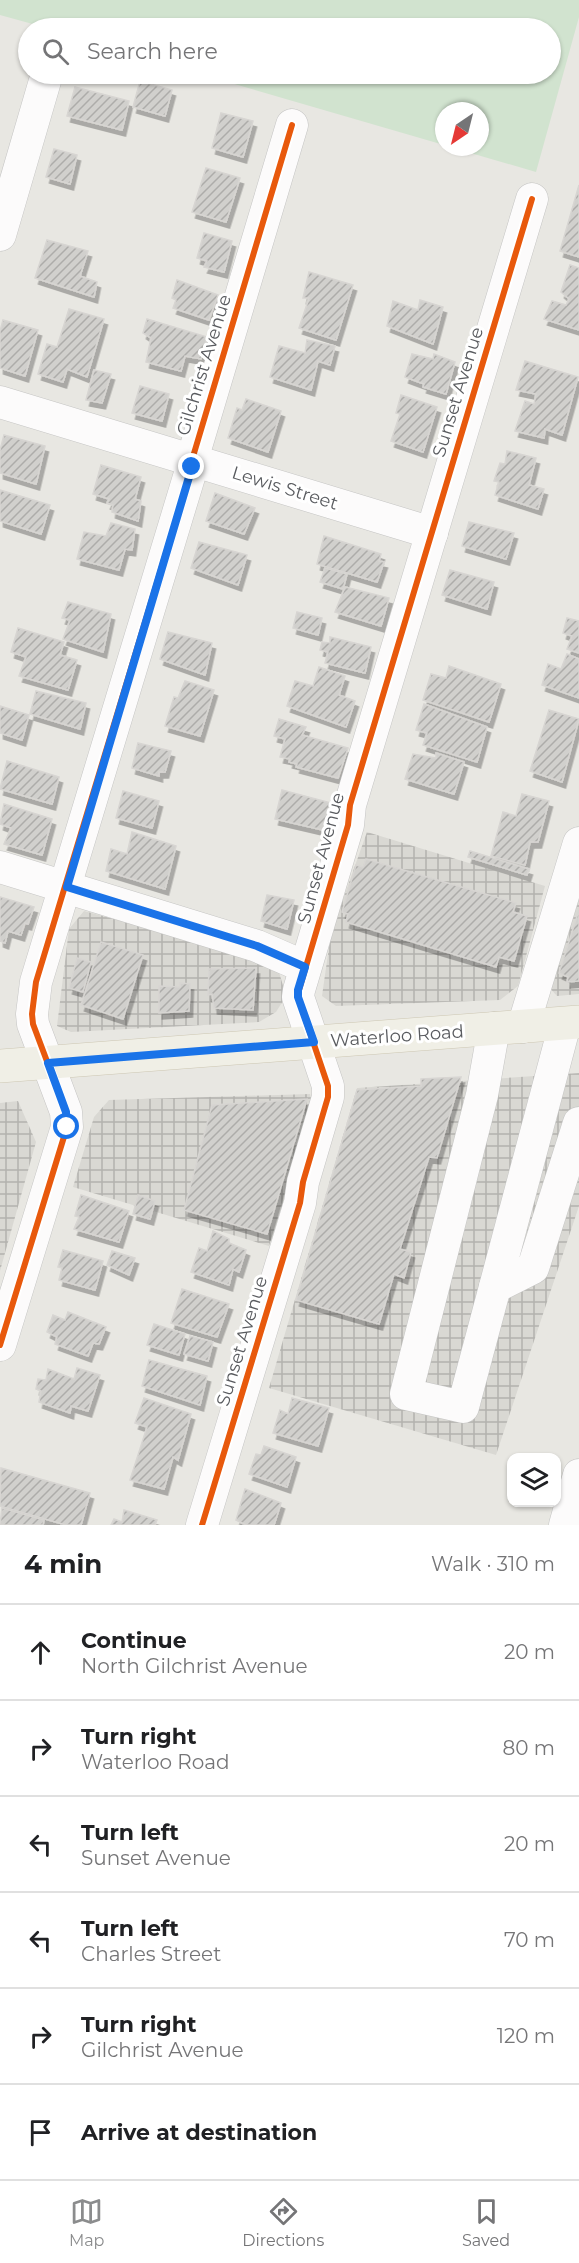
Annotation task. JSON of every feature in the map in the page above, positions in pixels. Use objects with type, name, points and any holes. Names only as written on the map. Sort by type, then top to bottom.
[{"type":"main road","name":"Waterloo Road","points":[[0,1066],[572,1023]]},
{"type":"street","points":[[0,235],[44,84]]},
{"type":"street","name":"Gilchrist Avenue","points":[[0,1345],[67,1127],[66,1112],[33,1024],[36,982],[67,887],[292,124]]},
{"type":"street","name":"Sunset Avenue","points":[[202,1525],[300,1203],[303,1182],[328,1097],[328,1086],[298,997],[298,990],[532,199]]},
{"type":"street","name":"Lewis Street","points":[[0,402],[432,533]]},
{"type":"street","points":[[572,1023],[543,1106],[464,1407],[406,1394],[482,1095],[579,843]]},
{"type":"street","points":[[0,867],[257,946],[305,967]]},
{"type":"street","points":[[543,1106],[579,1108]]},
{"type":"street","points":[[495,1287],[533,1268],[579,1123]]},
{"type":"street","points":[[565,1525],[579,1475]]},
{"type":"shaded area","points":[[367,832],[545,886],[518,986],[500,1000],[336,1006],[322,996],[331,933]]},
{"type":"shaded area","points":[[579,894],[579,994],[557,996],[547,985]]},
{"type":"shaded area","points":[[84,911],[252,956],[279,972],[286,996],[276,1012],[259,1022],[71,1032],[57,1026],[69,929]]},
{"type":"shaded area","points":[[579,1073],[579,1206],[496,1455],[269,1388],[357,1088]]},
{"type":"shaded area","points":[[310,1094],[314,1110],[269,1246],[73,1187],[94,1117],[109,1100]]},
{"type":"shaded area","points":[[18,1101],[36,1142],[0,1271],[0,1103]]},
{"type":"green space","points":[[0,0],[579,0],[579,17],[561,82],[561,18],[18,18],[18,20],[0,15]]},
{"type":"green space","points":[[234,84],[560,84],[536,172],[481,156],[489,156],[489,102],[435,102],[435,142]]},
{"type":"building","points":[[139,84],[151,84],[172,90],[165,116],[133,107]]},
{"type":"building","points":[[75,87],[129,101],[122,130],[67,116]]},
{"type":"building","points":[[221,113],[253,121],[243,157],[212,148]]},
{"type":"building","points":[[54,149],[77,155],[70,184],[46,177]]},
{"type":"building","points":[[206,168],[240,178],[226,222],[192,212]]},
{"type":"building","points":[[579,185],[579,257],[560,251]]},
{"type":"building","points":[[204,233],[232,241],[224,272],[204,267],[207,261],[197,258]]},
{"type":"building","points":[[47,240],[88,251],[80,276],[97,282],[94,297],[35,278]]},
{"type":"building","points":[[570,265],[579,268],[579,330],[544,319],[552,301],[566,305],[569,299],[561,292]]},
{"type":"building","points":[[309,272],[353,285],[336,340],[299,328],[309,298],[303,298]]},
{"type":"building","points":[[177,280],[218,295],[209,320],[173,308],[176,300],[172,298]]},
{"type":"building","points":[[420,300],[443,307],[433,344],[387,326],[393,301],[418,310]]},
{"type":"building","points":[[69,309],[104,319],[87,377],[67,369],[63,382],[38,374],[47,344],[57,347]]},
{"type":"building","points":[[147,319],[207,337],[201,359],[185,356],[181,371],[146,362],[151,338],[143,333]]},
{"type":"building","points":[[3,320],[38,330],[25,376],[0,368],[0,331]]},
{"type":"building","points":[[307,340],[335,346],[330,365],[318,361],[311,390],[270,377],[279,346],[305,353]]},
{"type":"building","points":[[412,354],[433,359],[434,354],[455,362],[446,394],[423,387],[424,384],[405,377]]},
{"type":"building","points":[[525,361],[578,377],[562,435],[545,429],[544,438],[515,431],[525,401],[534,404],[536,394],[516,390]]},
{"type":"building","points":[[94,370],[111,374],[102,403],[86,400]]},
{"type":"building","points":[[140,386],[169,394],[162,421],[132,413]]},
{"type":"building","points":[[401,395],[437,407],[423,452],[391,441],[400,414],[396,413]]},
{"type":"building","points":[[246,399],[281,411],[268,452],[228,438],[237,408],[242,410]]},
{"type":"building","points":[[4,435],[45,446],[36,484],[0,473],[0,450]]},
{"type":"building","points":[[507,451],[536,458],[529,485],[544,489],[538,509],[495,495],[499,482],[494,481],[500,463],[505,464]]},
{"type":"building","points":[[101,465],[141,477],[135,499],[141,501],[138,521],[112,512],[113,505],[107,503],[109,499],[93,494]]},
{"type":"building","points":[[0,490],[50,505],[41,534],[0,521]]},
{"type":"building","points":[[215,493],[255,508],[244,534],[206,521]]},
{"type":"building","points":[[469,522],[514,533],[506,559],[462,546]]},
{"type":"building","points":[[111,523],[135,529],[132,550],[125,549],[119,570],[77,559],[84,532],[106,536]]},
{"type":"building","points":[[324,536],[381,554],[379,561],[384,562],[377,582],[317,564]]},
{"type":"building","points":[[199,542],[247,555],[238,585],[191,568]]},
{"type":"building","points":[[325,568],[347,574],[343,589],[320,582]]},
{"type":"building","points":[[450,570],[494,582],[487,609],[442,595]]},
{"type":"building","points":[[345,587],[389,598],[381,626],[335,612]]},
{"type":"building","points":[[68,602],[111,614],[103,652],[63,639],[70,620],[62,618]]},
{"type":"building","points":[[297,612],[322,618],[318,635],[293,628]]},
{"type":"building","points":[[567,618],[579,621],[579,653],[567,649],[572,636],[563,633]]},
{"type":"building","points":[[18,628],[64,642],[60,655],[77,660],[68,690],[19,676],[26,657],[11,652]]},
{"type":"building","points":[[168,632],[212,643],[205,675],[160,659]]},
{"type":"building","points":[[330,637],[371,647],[365,673],[325,663],[328,652],[320,650],[322,642],[330,643]]},
{"type":"building","points":[[567,654],[579,659],[579,698],[542,685],[548,664],[561,669]]},
{"type":"building","points":[[449,666],[501,684],[489,722],[423,700],[431,674],[446,678]]},
{"type":"building","points":[[319,667],[345,676],[339,695],[355,701],[346,727],[287,706],[295,681],[313,686]]},
{"type":"building","points":[[185,681],[214,690],[200,736],[165,726],[174,697],[178,698]]},
{"type":"building","points":[[36,691],[86,703],[80,729],[30,714]]},
{"type":"building","points":[[424,704],[487,727],[477,762],[423,745],[427,733],[416,730]]},
{"type":"building","points":[[0,706],[29,715],[22,740],[0,733]]},
{"type":"building","points":[[549,710],[579,719],[562,782],[530,771]]},
{"type":"building","points":[[279,719],[306,727],[302,735],[348,748],[338,778],[296,767],[297,764],[289,762],[290,759],[280,757],[285,739],[274,736]]},
{"type":"building","points":[[138,743],[171,751],[165,772],[159,772],[159,776],[132,768]]},
{"type":"building","points":[[436,753],[464,762],[454,794],[405,779],[413,754],[436,758]]},
{"type":"building","points":[[7,761],[59,777],[52,804],[0,789]]},
{"type":"building","points":[[282,790],[331,803],[323,830],[275,819]]},
{"type":"building","points":[[123,791],[159,801],[152,828],[116,818]]},
{"type":"building","points":[[522,794],[549,801],[538,842],[530,842],[525,865],[491,856],[503,812],[516,816]]},
{"type":"building","points":[[4,804],[52,819],[42,855],[4,844],[11,828],[0,824]]},
{"type":"building","points":[[132,832],[176,846],[165,889],[106,871],[111,849],[127,854]]},
{"type":"building","points":[[470,851],[529,869],[527,875],[468,857]]},
{"type":"building","points":[[366,859],[516,903],[513,912],[527,916],[514,961],[499,957],[496,967],[346,922],[348,914],[342,912],[356,865],[363,867]]},
{"type":"building","points":[[267,895],[294,900],[287,929],[261,921]]},
{"type":"building","points":[[0,897],[34,907],[21,935],[8,931],[5,943],[0,941]]},
{"type":"building","points":[[579,910],[579,981],[567,982],[568,977],[559,973]]},
{"type":"building","points":[[101,942],[143,955],[123,1019],[81,1005]]},
{"type":"building","points":[[77,958],[91,962],[83,992],[69,988]]},
{"type":"building","points":[[256,968],[253,1010],[214,1008],[212,994],[208,995],[209,969]]},
{"type":"building","points":[[180,983],[190,984],[189,1011],[159,1013],[159,986],[180,987]]},
{"type":"building","points":[[461,1077],[437,1158],[429,1157],[400,1249],[411,1252],[404,1278],[394,1274],[379,1324],[296,1300],[357,1090],[421,1086],[421,1079]]},
{"type":"building","points":[[307,1099],[267,1234],[184,1210],[212,1105]]},
{"type":"building","points":[[81,1195],[129,1211],[119,1242],[74,1229],[79,1217],[75,1216]]},
{"type":"building","points":[[138,1195],[155,1201],[150,1219],[133,1214]]},
{"type":"building","points":[[213,1231],[229,1239],[229,1243],[246,1250],[239,1272],[233,1269],[229,1285],[191,1272],[199,1248],[207,1251]]},
{"type":"building","points":[[63,1250],[103,1261],[95,1290],[59,1280],[62,1268],[58,1267]]},
{"type":"building","points":[[112,1251],[135,1258],[129,1275],[107,1265]]},
{"type":"building","points":[[182,1289],[229,1304],[217,1337],[171,1323]]},
{"type":"building","points":[[68,1312],[106,1327],[99,1344],[93,1343],[88,1356],[55,1344],[57,1337],[47,1332],[53,1315],[65,1320]]},
{"type":"building","points":[[154,1324],[185,1334],[179,1355],[147,1345]]},
{"type":"building","points":[[190,1336],[213,1342],[208,1361],[184,1354]]},
{"type":"building","points":[[149,1360],[207,1376],[200,1405],[142,1386]]},
{"type":"building","points":[[77,1368],[100,1375],[88,1411],[71,1406],[70,1413],[39,1402],[41,1391],[36,1389],[38,1379],[46,1380],[48,1369],[74,1379]]},
{"type":"building","points":[[144,1398],[191,1414],[178,1460],[173,1457],[164,1489],[130,1480],[147,1427],[135,1423]]},
{"type":"building","points":[[292,1398],[329,1408],[318,1446],[273,1433],[280,1410],[288,1414]]},
{"type":"building","points":[[264,1446],[296,1457],[287,1487],[249,1474],[256,1454],[261,1455]]},
{"type":"building","points":[[1,1468],[90,1493],[81,1525],[66,1525],[0,1506]]},
{"type":"building","points":[[245,1489],[281,1503],[274,1525],[246,1525],[236,1520]]},
{"type":"building","points":[[2,1508],[44,1520],[43,1525],[0,1525]]},
{"type":"building","points":[[124,1510],[157,1520],[155,1525],[111,1525],[114,1519],[122,1522]]},
{"type":"cycle path","points":[[0,1345],[67,1127],[66,1112],[33,1024],[36,982],[192,467],[192,460],[292,125]]},
{"type":"cycle path","points":[[202,1525],[300,1203],[303,1182],[328,1097],[328,1086],[298,997],[299,990],[348,825],[350,805],[532,199]]},
{"type":"route","points":[[67,1127],[66,1112],[48,1063],[314,1042],[298,997],[305,967],[257,946],[67,887],[192,467]]}]
